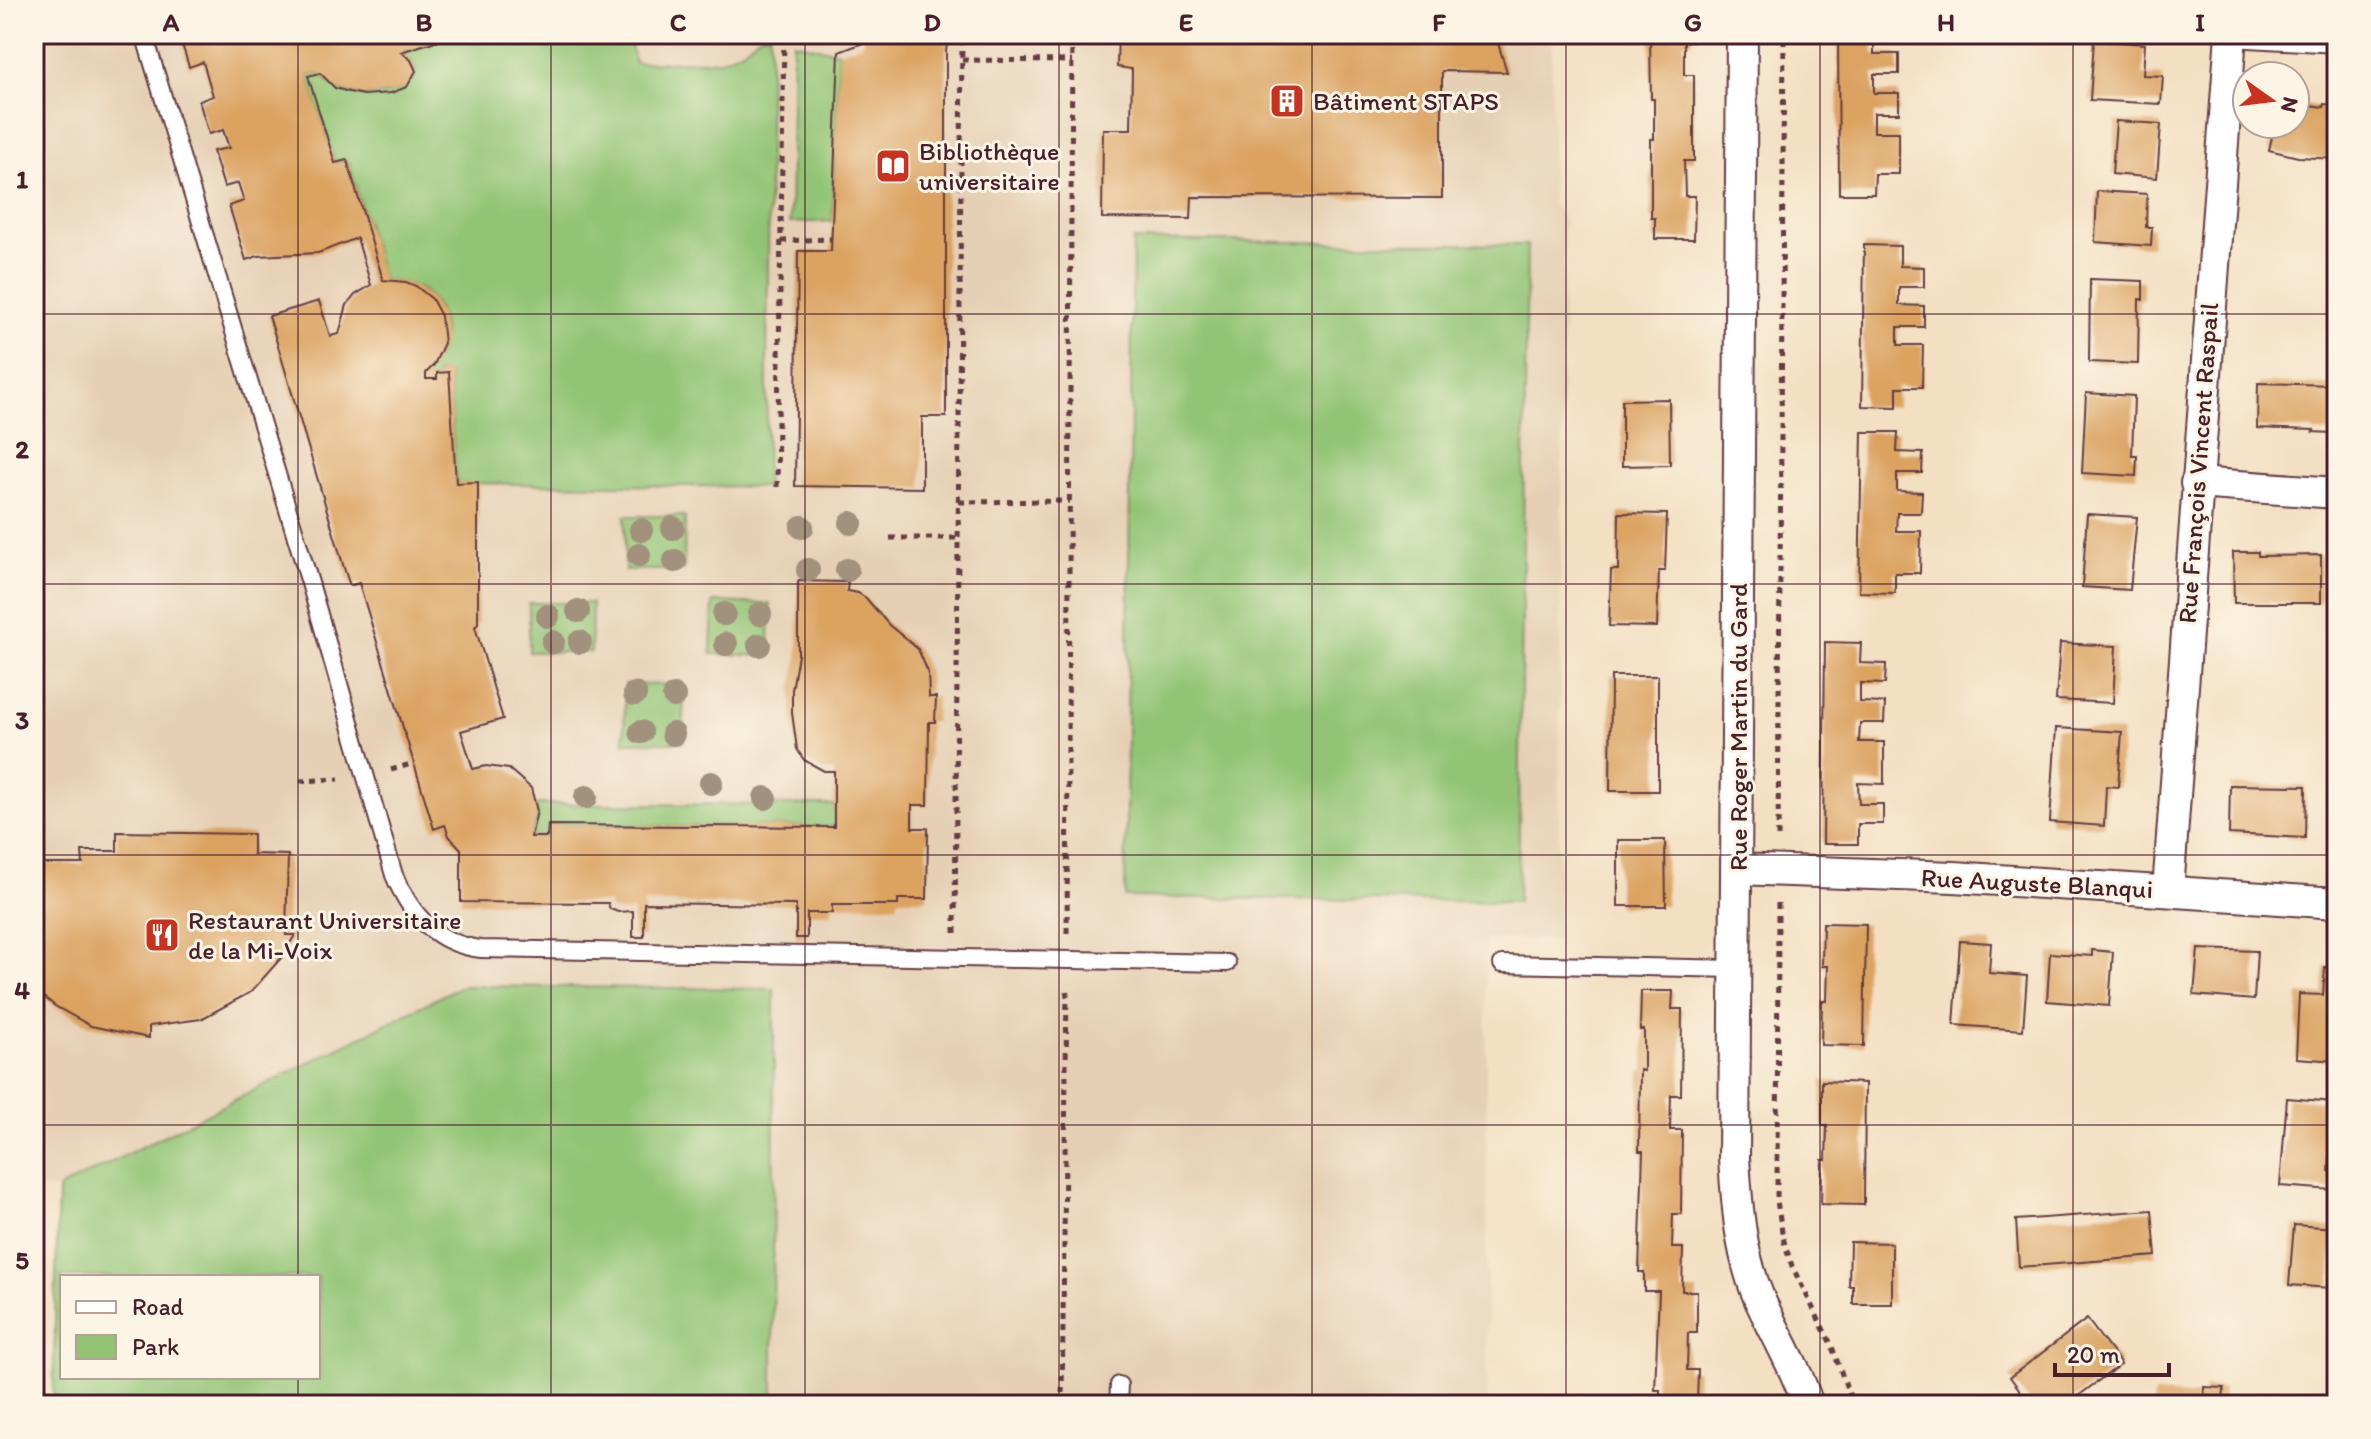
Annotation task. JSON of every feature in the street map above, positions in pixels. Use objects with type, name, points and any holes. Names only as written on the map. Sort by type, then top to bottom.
[{"type":"street","name":"Rue Roger Martin du Gard","points":[[1742,34],[1734,1158],[1746,1263],[1808,1405]]},
{"type":"street","name":"Rue François Vincent Raspail","points":[[2168,891],[2231,36]]},
{"type":"street","points":[[2196,483],[2337,493]]},
{"type":"street","name":"Rue Auguste Blanqui","points":[[1737,869],[1954,877],[2337,903]]},
{"type":"lane","points":[[144,34],[310,583],[394,875],[414,913],[447,941],[481,949],[1227,963]]},
{"type":"lane","points":[[2231,36],[2337,44]]},
{"type":"lane","points":[[1502,964],[1737,969]]},
{"type":"lane","points":[[1118,1405],[1119,1385]]},
{"type":"path","points":[[955,960],[962,34]]},
{"type":"path","points":[[1062,1405],[1072,34]]},
{"type":"path","points":[[1784,34],[1777,1201],[1783,1238],[1792,1266],[1831,1344],[1853,1405]]},
{"type":"path","points":[[777,487],[784,35],[863,36]]},
{"type":"path","points":[[962,60],[1072,61]]},
{"type":"path","points":[[781,241],[832,239]]},
{"type":"path","points":[[958,502],[1070,501]]},
{"type":"path","points":[[890,538],[958,538]]},
{"type":"shaded area","points":[[34,34],[1552,34],[1552,203],[1564,219],[1558,940],[1486,939],[1487,1405],[773,1405],[774,989],[461,986],[58,1189],[34,1188]]},
{"type":"green space","points":[[460,34],[464,40],[483,34],[628,34],[635,63],[721,60],[743,50],[761,34],[770,34],[766,487],[456,483],[449,373],[437,373],[437,379],[426,379],[443,339],[440,314],[435,303],[415,286],[383,280],[348,160],[335,163],[308,76],[320,73],[333,86],[345,92],[368,96],[392,92],[411,81],[416,71],[411,60],[401,52]]},
{"type":"green space","points":[[793,42],[839,52],[832,221],[790,223]]},
{"type":"green space","points":[[1133,240],[1527,245],[1518,902],[1125,897]]},
{"type":"green space","points":[[625,516],[685,516],[684,570],[625,570]]},
{"type":"green space","points":[[713,602],[770,604],[769,656],[711,654]]},
{"type":"green space","points":[[529,603],[592,603],[591,652],[529,652]]},
{"type":"green space","points":[[625,684],[684,685],[683,742],[624,742]]},
{"type":"green space","points":[[537,804],[834,805],[834,827],[549,825],[547,837],[531,837],[537,819]]},
{"type":"green space","points":[[461,986],[774,989],[773,1405],[53,1405],[58,1189]]},
{"type":"building","points":[[179,34],[458,34],[401,52],[411,60],[416,71],[407,87],[391,93],[364,95],[349,92],[335,88],[320,73],[308,76],[335,163],[347,160],[383,280],[416,286],[432,299],[441,316],[444,343],[434,365],[426,373],[426,379],[437,379],[437,373],[449,372],[456,483],[478,482],[478,623],[475,627],[503,719],[461,731],[473,769],[486,766],[509,769],[531,788],[537,811],[531,837],[547,837],[548,825],[834,827],[834,771],[824,771],[804,760],[797,749],[792,690],[798,655],[798,581],[848,582],[847,591],[866,598],[889,625],[918,649],[928,672],[929,697],[936,697],[935,722],[929,722],[928,805],[912,805],[912,828],[928,828],[927,899],[898,899],[898,905],[832,905],[832,913],[807,913],[807,938],[796,938],[796,905],[644,903],[644,937],[633,937],[633,911],[618,912],[610,909],[608,903],[461,902],[461,849],[449,836],[445,825],[434,829],[359,583],[350,586],[345,571],[269,316],[319,301],[330,336],[339,334],[347,305],[355,295],[371,285],[357,238],[318,253],[258,256],[246,260],[229,206],[244,201],[238,183],[224,187],[213,151],[229,148],[223,130],[209,134],[199,101],[213,96],[203,62],[189,67]]},
{"type":"building","points":[[863,34],[949,34],[946,51],[946,417],[922,417],[922,488],[795,486],[798,251],[831,251],[839,52],[863,43]]},
{"type":"building","name":"Bâtiment STAPS","points":[[1118,34],[1495,34],[1507,72],[1442,71],[1442,198],[1192,197],[1191,219],[1102,218],[1103,129],[1131,129],[1132,69],[1117,67]]},
{"type":"building","points":[[1650,34],[1693,34],[1693,42],[1684,42],[1684,75],[1694,75],[1694,161],[1684,161],[1685,196],[1695,196],[1694,239],[1655,239],[1655,218],[1651,218],[1654,99],[1651,99]]},
{"type":"building","points":[[1838,34],[1874,34],[1874,54],[1899,54],[1899,74],[1874,74],[1874,93],[1899,93],[1899,113],[1874,113],[1874,132],[1899,132],[1899,174],[1875,174],[1874,194],[1839,194]]},
{"type":"building","points":[[2094,40],[2145,44],[2143,75],[2163,76],[2161,104],[2090,100]]},
{"type":"building","points":[[2311,105],[2337,105],[2337,159],[2298,157],[2269,150],[2271,140],[2311,140]]},
{"type":"building","points":[[2116,121],[2161,124],[2157,178],[2112,174]]},
{"type":"building","points":[[2097,191],[2147,194],[2146,227],[2152,227],[2151,246],[2095,242]]},
{"type":"building","points":[[1864,245],[1900,246],[1900,266],[1924,267],[1924,287],[1899,287],[1899,305],[1924,306],[1924,327],[1898,327],[1898,345],[1923,345],[1922,387],[1897,387],[1897,407],[1862,406]]},
{"type":"building","points":[[2090,279],[2143,281],[2143,300],[2139,299],[2138,364],[2089,362]]},
{"type":"building","points":[[2258,383],[2334,385],[2332,433],[2257,428]]},
{"type":"building","points":[[2086,393],[2134,396],[2132,456],[2137,456],[2136,476],[2082,473]]},
{"type":"building","points":[[1669,399],[1670,465],[1622,466],[1622,400]]},
{"type":"building","points":[[1862,432],[1898,432],[1897,452],[1923,453],[1922,473],[1897,473],[1897,491],[1922,492],[1921,513],[1897,513],[1896,531],[1921,531],[1920,573],[1895,573],[1895,593],[1859,592]]},
{"type":"building","points":[[1619,513],[1667,514],[1665,571],[1659,571],[1657,627],[1609,626],[1611,570],[1618,570]]},
{"type":"building","points":[[2087,514],[2137,517],[2130,590],[2082,587]]},
{"type":"building","points":[[2233,552],[2258,552],[2258,556],[2321,555],[2321,603],[2234,603]]},
{"type":"building","points":[[1825,642],[1861,643],[1860,663],[1886,664],[1885,684],[1860,683],[1860,702],[1885,703],[1884,723],[1860,723],[1859,742],[1884,742],[1884,784],[1858,783],[1859,804],[1883,804],[1883,824],[1858,824],[1858,844],[1823,844]]},
{"type":"building","points":[[2060,643],[2116,646],[2113,703],[2056,700]]},
{"type":"building","points":[[1611,676],[1658,676],[1658,791],[1610,791]]},
{"type":"building","points":[[2056,728],[2122,732],[2118,787],[2106,786],[2104,826],[2050,822]]},
{"type":"building","points":[[2230,785],[2306,786],[2305,838],[2229,834]]},
{"type":"building","name":"Restaurant Universitaire de la Mi-Voix","points":[[117,832],[253,834],[253,854],[288,855],[286,935],[295,935],[282,957],[251,992],[201,1019],[149,1026],[149,1038],[91,1026],[55,1006],[34,989],[34,864],[83,864],[82,851],[117,851]]},
{"type":"building","points":[[1618,840],[1665,840],[1666,906],[1618,906]]},
{"type":"building","points":[[1823,923],[1866,924],[1864,1046],[1821,1045],[1822,1001],[1827,1001],[1828,966],[1822,966]]},
{"type":"building","points":[[1960,941],[1991,943],[1989,973],[2027,976],[2023,1030],[1954,1025]]},
{"type":"building","points":[[2198,949],[2257,951],[2254,1000],[2194,995]]},
{"type":"building","points":[[2092,950],[2113,952],[2109,1006],[2047,1001],[2050,953],[2092,956]]},
{"type":"building","points":[[2325,967],[2337,968],[2337,1061],[2296,1058],[2299,994],[2323,995]]},
{"type":"building","points":[[1641,991],[1673,991],[1672,1009],[1682,1009],[1681,1095],[1671,1095],[1670,1130],[1682,1130],[1681,1214],[1673,1214],[1672,1248],[1683,1248],[1682,1291],[1697,1291],[1697,1333],[1688,1333],[1687,1370],[1698,1370],[1697,1405],[1660,1405],[1660,1390],[1655,1390],[1659,1291],[1644,1291],[1644,1272],[1639,1272],[1643,1151],[1639,1151],[1640,1070],[1644,1071],[1644,1030],[1640,1030]]},
{"type":"building","points":[[1822,1081],[1865,1083],[1864,1205],[1821,1204],[1827,1125],[1822,1125]]},
{"type":"building","points":[[2287,1098],[2334,1102],[2337,1119],[2333,1122],[2329,1171],[2334,1172],[2333,1190],[2280,1186]]},
{"type":"building","points":[[2152,1210],[2156,1256],[2019,1267],[2016,1220]]},
{"type":"building","points":[[2294,1225],[2335,1228],[2330,1288],[2289,1285]]},
{"type":"building","points":[[1850,1242],[1892,1243],[1892,1304],[1853,1304],[1853,1286],[1849,1286]]},
{"type":"building","points":[[2087,1319],[2121,1364],[2066,1405],[2031,1405],[2010,1377]]},
{"type":"building","points":[[2204,1387],[2224,1388],[2223,1405],[2153,1405],[2154,1394],[2204,1397]]},
{"type":"place","name":"Bâtiment STAPS","points":[[1287,101]]},
{"type":"place","name":"Bibliothèque universitaire","points":[[893,166]]},
{"type":"place","name":"Restaurant Universitaire de la Mi-Voix","points":[[162,935]]}]
